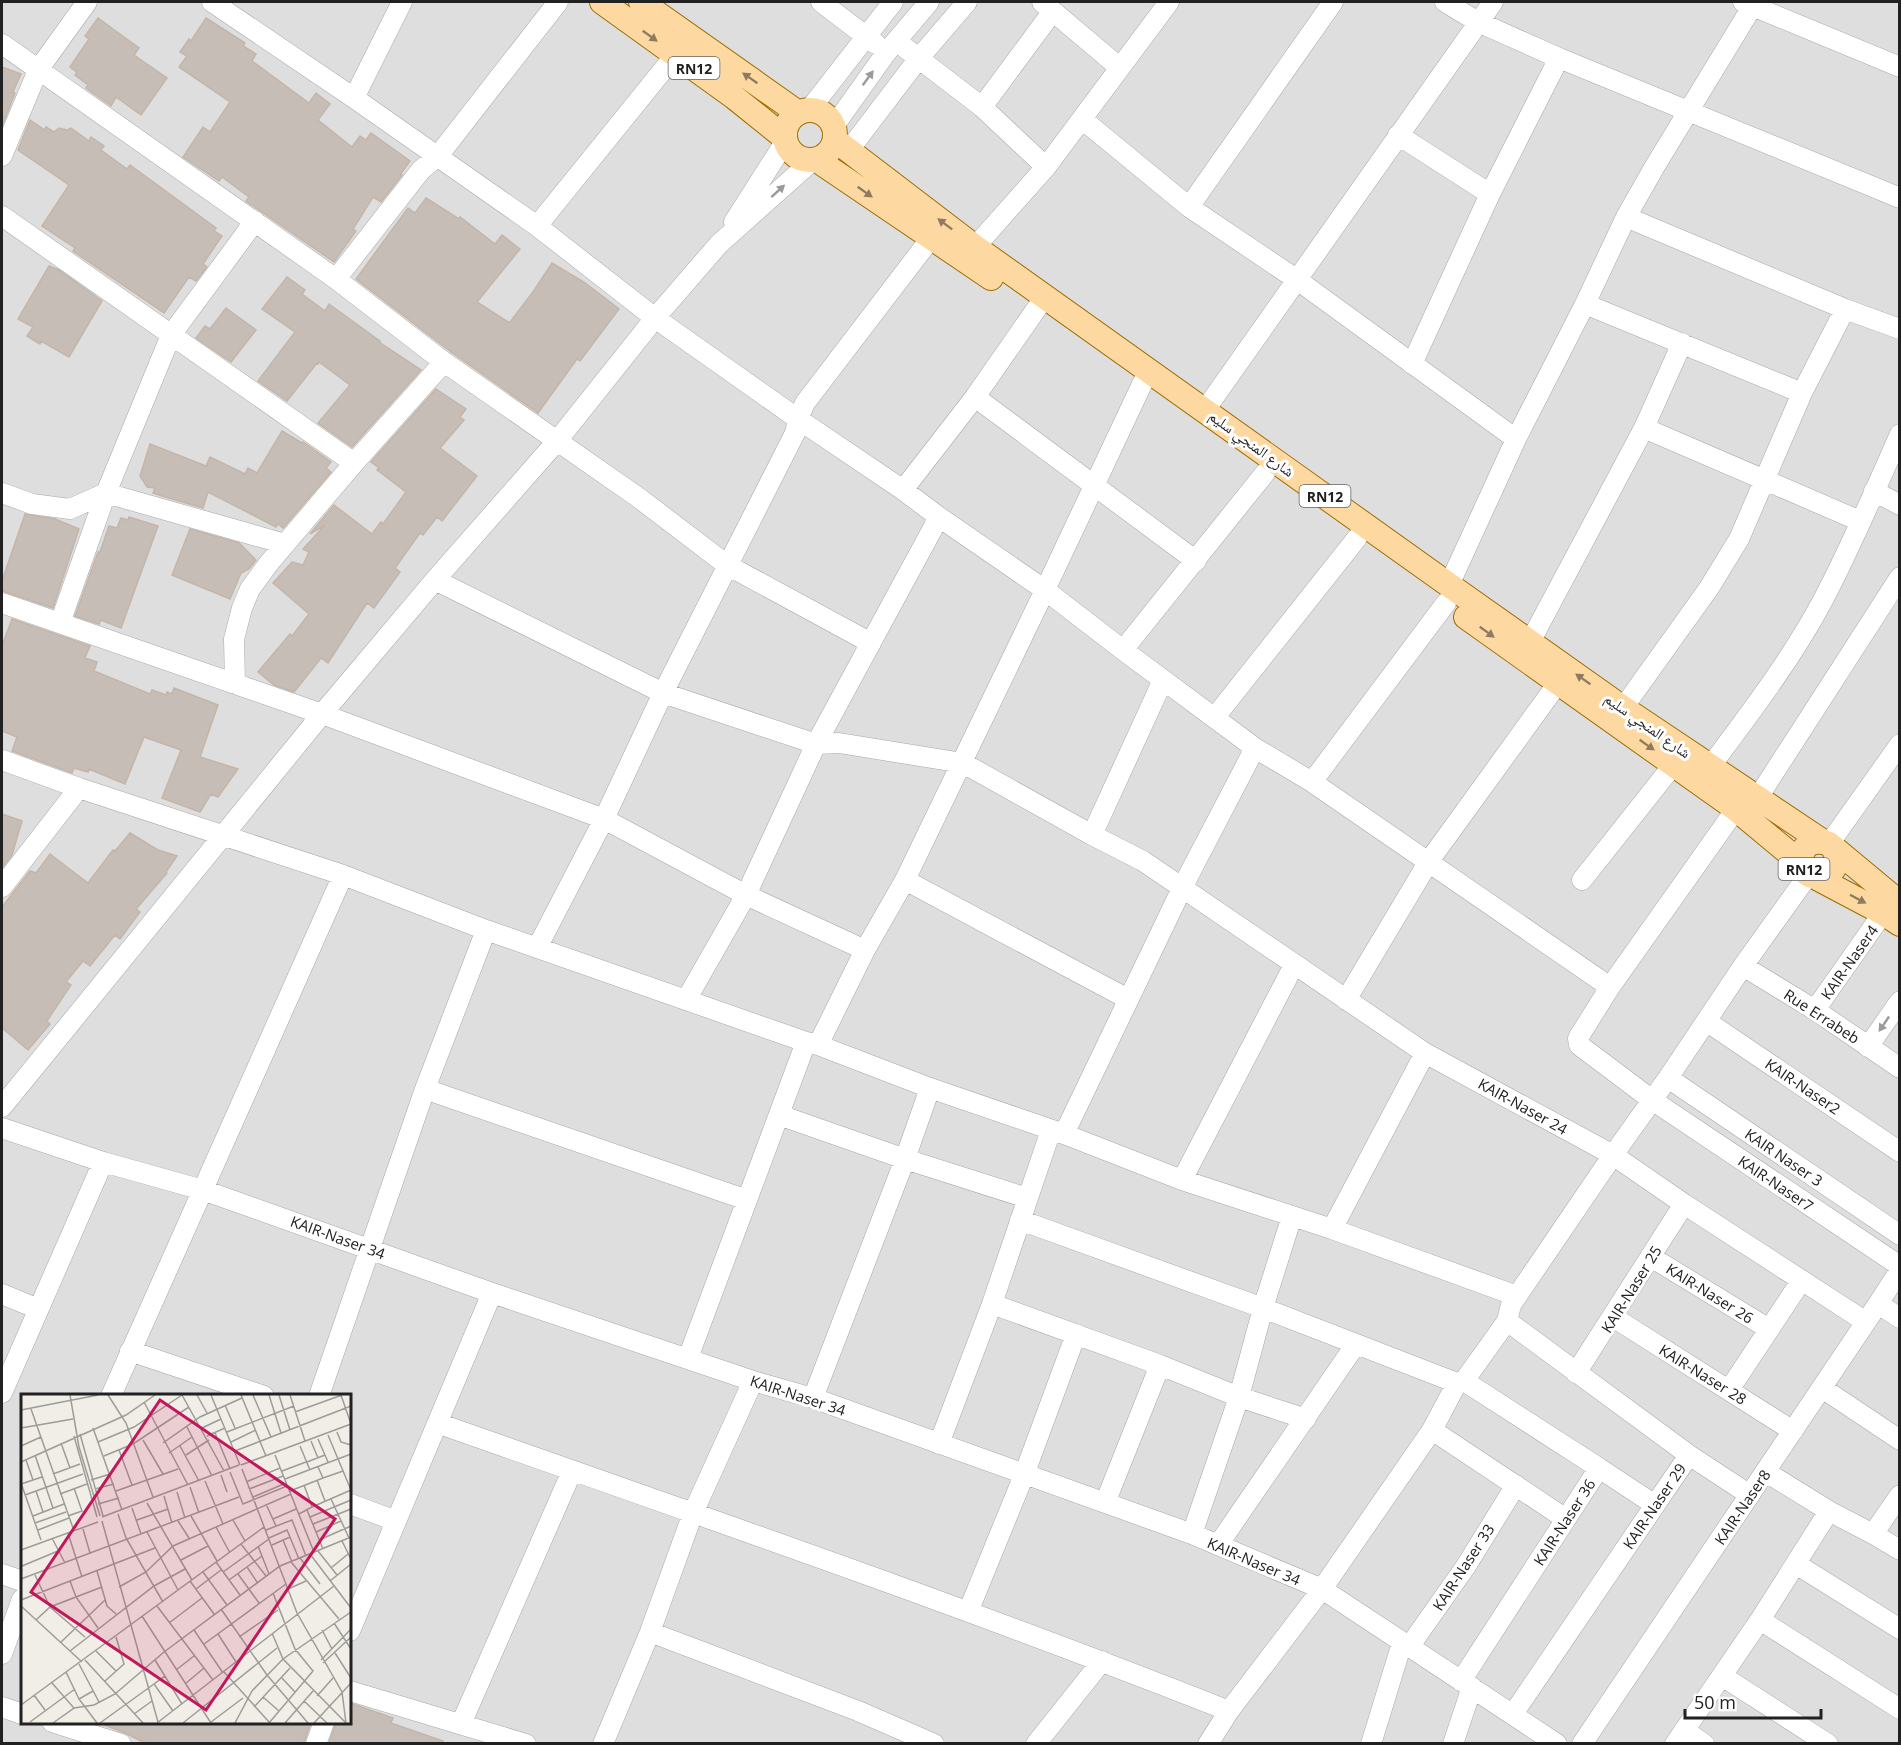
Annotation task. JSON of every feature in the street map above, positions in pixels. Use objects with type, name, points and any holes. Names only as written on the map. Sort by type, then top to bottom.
[{"type":"main road","name":"RN12","points":[[602,2],[676,54],[785,140],[798,158],[814,160]]},
{"type":"main road","name":"RN12","points":[[641,2],[804,110],[821,111],[827,116],[839,139]]},
{"type":"main road","points":[[785,140],[785,127],[791,118],[804,110]]},
{"type":"main road","points":[[814,160],[826,155],[839,139]]},
{"type":"main road","name":"شارع المنجي سليم","points":[[839,139],[975,247],[1205,410],[1448,594],[1558,683],[1674,764],[1828,845],[1894,913]]},
{"type":"main road","name":"شارع المنجي سليم","points":[[814,160],[1037,308],[1357,538],[1530,642],[1710,767],[1808,871],[1894,913]]},
{"type":"main road","name":"RN12","points":[[1808,871],[1801,855],[1804,849],[1815,841],[1828,845]]},
{"type":"street","points":[[2,156],[38,70],[87,2]]},
{"type":"street","points":[[212,2],[537,225],[655,318],[1046,590],[1255,748],[1312,782],[1610,987],[1747,804],[1899,577]]},
{"type":"street","points":[[354,98],[402,2]]},
{"type":"street","points":[[336,279],[421,170],[438,156],[558,2]]},
{"type":"street","points":[[821,2],[866,36],[919,58],[982,107],[1046,167]]},
{"type":"street","points":[[804,110],[893,2]]},
{"type":"street","points":[[839,139],[891,47],[929,2]]},
{"type":"street","points":[[839,139],[919,58],[967,2]]},
{"type":"street","points":[[975,247],[1046,167],[1169,2]]},
{"type":"street","points":[[1190,207],[1332,2]]},
{"type":"street","points":[[1445,2],[1478,22],[1559,58],[1899,198]]},
{"type":"street","points":[[1205,410],[1493,2]]},
{"type":"street","points":[[1312,782],[1448,594],[1516,439],[1585,304],[1626,217],[1750,3],[1899,67]]},
{"type":"street","points":[[982,107],[1048,6],[1119,67]]},
{"type":"street","points":[[2,44],[336,279],[444,362],[639,498],[727,565],[871,643]]},
{"type":"street","points":[[537,225],[676,54]]},
{"type":"street","points":[[1412,364],[1490,194],[1559,58]]},
{"type":"street","points":[[1082,119],[1190,207],[1296,279],[1516,439]]},
{"type":"street","points":[[1398,135],[1490,194]]},
{"type":"street","points":[[719,244],[785,140]]},
{"type":"street","points":[[2,1107],[322,714],[557,441],[655,318],[719,244],[814,160]]},
{"type":"street","points":[[2,216],[354,463]]},
{"type":"street","points":[[1626,217],[1845,309],[1899,329]]},
{"type":"street","points":[[60,623],[106,493],[171,335],[255,221]]},
{"type":"street","points":[[537,948],[604,819],[663,693],[795,433],[798,418],[805,403],[931,238]]},
{"type":"street","points":[[1585,304],[1802,393]]},
{"type":"street","points":[[903,490],[975,397],[1037,308]]},
{"type":"street","points":[[1623,708],[1709,588],[1739,539],[1802,393],[1845,309]]},
{"type":"street","points":[[1530,642],[1644,428],[1682,343]]},
{"type":"street","points":[[235,684],[234,639],[242,608],[250,589],[354,463],[444,362]]},
{"type":"street","points":[[688,1358],[779,1115],[812,1044],[905,880],[1046,590],[1143,382]]},
{"type":"street","points":[[975,397],[1196,561]]},
{"type":"street","points":[[1644,428],[1860,521]]},
{"type":"street","points":[[1710,767],[1796,646],[1822,601],[1899,434]]},
{"type":"street","points":[[1123,650],[1265,473]]},
{"type":"street","points":[[1874,490],[1899,505]]},
{"type":"street","points":[[2,494],[32,504],[70,509],[106,493],[285,544]]},
{"type":"street","points":[[686,1000],[746,895],[816,744],[939,517]]},
{"type":"street","points":[[1215,717],[1357,538]]},
{"type":"street","points":[[435,580],[663,693],[816,744],[839,743],[963,763]]},
{"type":"street","points":[[2,606],[60,623],[322,714],[604,819],[746,895],[865,950]]},
{"type":"street","points":[[1092,835],[1163,680]]},
{"type":"street","points":[[1346,1000],[1429,861],[1558,683]]},
{"type":"street","points":[[1828,845],[1899,745]]},
{"type":"street","points":[[939,1444],[992,1304],[1027,1198],[1058,1132],[1255,748]]},
{"type":"street","points":[[2,760],[79,788],[343,875],[486,930],[1058,1132],[1182,1180],[1332,1228],[1517,1296]]},
{"type":"street","name":"KAIR-Naser 24","points":[[963,763],[1156,869],[1425,1053],[1613,1155],[1866,1323]]},
{"type":"street","points":[[1582,880],[1674,764]]},
{"type":"street","points":[[2,887],[79,788]]},
{"type":"street","points":[[1208,1743],[1229,1711],[1322,1589],[1432,1430],[1460,1382],[1507,1321],[1511,1305],[1517,1296],[1808,871]]},
{"type":"street","points":[[111,1394],[343,875]]},
{"type":"street","points":[[905,880],[1128,999]]},
{"type":"street","name":"KAIR-Naser4","points":[[1815,1010],[1894,913]]},
{"type":"street","points":[[319,1394],[425,1089],[486,930]]},
{"type":"street","points":[[1182,1180],[1294,965]]},
{"type":"street","name":"Rue Errabeb","points":[[1743,966],[1815,1010],[1899,1068]]},
{"type":"street","name":"KAIR-Naser7","points":[[1610,987],[1578,1038],[1579,1045],[1652,1100],[1899,1266]]},
{"type":"street","points":[[1868,1047],[1899,1001]]},
{"type":"street","name":"KAIR-Naser2","points":[[1706,1021],[1899,1152]]},
{"type":"street","points":[[1332,1228],[1425,1053]]},
{"type":"street","name":"KAIR Naser 3","points":[[1668,1078],[1899,1235]]},
{"type":"street","points":[[813,1398],[930,1088]]},
{"type":"street","points":[[425,1089],[747,1200]]},
{"type":"street","points":[[779,1115],[1027,1198]]},
{"type":"street","name":"KAIR-Naser 34","points":[[2,1128],[103,1162],[203,1190],[492,1293],[753,1381],[813,1398],[1192,1534],[1322,1589],[1513,1714],[1546,1740]]},
{"type":"street","points":[[2,1393],[103,1162]]},
{"type":"street","name":"KAIR-Naser 25","points":[[1576,1373],[1684,1204]]},
{"type":"street","points":[[1192,1534],[1239,1397],[1263,1308],[1292,1216]]},
{"type":"street","name":"KAIR-Naser 36","points":[[1020,1220],[1460,1382],[1599,1468],[1466,1684],[1453,1743]]},
{"type":"street","name":"KAIR-Naser 26","points":[[1651,1257],[1769,1329]]},
{"type":"street","name":"KAIR-Naser8","points":[[1582,1743],[1866,1323],[1899,1270]]},
{"type":"street","points":[[1729,1390],[1801,1281]]},
{"type":"street","points":[[351,1629],[492,1293]]},
{"type":"street","points":[[2,1294],[38,1309]]},
{"type":"street","points":[[992,1304],[1160,1365],[1239,1397],[1306,1419]]},
{"type":"street","points":[[1878,1304],[1899,1318]]},
{"type":"street","name":"KAIR-Naser 28","points":[[1613,1317],[1793,1431]]},
{"type":"street","name":"KAIR-Naser 29","points":[[1507,1321],[1689,1455],[1513,1714]]},
{"type":"street","points":[[968,1612],[1024,1475],[1076,1334]]},
{"type":"street","points":[[1218,1545],[1356,1344]]},
{"type":"street","points":[[130,1351],[261,1394]]},
{"type":"street","points":[[1105,1503],[1160,1365]]},
{"type":"street","points":[[603,1743],[650,1632],[693,1513],[753,1381]]},
{"type":"street","points":[[1822,1388],[1899,1440]]},
{"type":"street","points":[[437,1423],[968,1612],[1229,1711]]},
{"type":"street","points":[[1432,1430],[1566,1519]]},
{"type":"street","points":[[1689,1455],[1750,1495]]},
{"type":"street","points":[[1599,1468],[1655,1505]]},
{"type":"street","points":[[461,1724],[572,1471]]},
{"type":"street","points":[[1766,1472],[1899,1550]]},
{"type":"street","name":"KAIR-Naser 33","points":[[1371,1743],[1406,1645],[1466,1566],[1516,1485]]},
{"type":"street","points":[[1873,1534],[1899,1496]]},
{"type":"street","points":[[351,1504],[396,1521]]},
{"type":"street","points":[[1704,1743],[1679,1737],[1760,1620],[1829,1511]]},
{"type":"street","points":[[1796,1564],[1899,1629]]},
{"type":"street","points":[[2,1574],[21,1581]]},
{"type":"street","points":[[2,1654],[21,1602]]},
{"type":"street","points":[[1760,1620],[1899,1709]]},
{"type":"street","points":[[650,1632],[858,1711],[934,1743]]},
{"type":"street","points":[[1036,1743],[1102,1661]]},
{"type":"street","points":[[1722,1676],[1828,1743]]},
{"type":"street","points":[[351,1691],[526,1743]]},
{"type":"street","points":[[2,1707],[21,1714]]},
{"type":"street","points":[[59,1724],[121,1743]]},
{"type":"street","points":[[316,1743],[323,1724]]},
{"type":"shaded area","points":[[2,2],[1899,2],[1899,1743],[2,1744]]},
{"type":"building","points":[[98,18],[139,48],[134,55],[167,78],[141,115],[116,97],[111,106],[86,88],[88,85],[75,75],[77,72],[70,67],[89,39],[85,36]]},
{"type":"building","points":[[206,18],[245,43],[243,46],[256,54],[252,61],[309,103],[316,93],[330,104],[318,120],[352,147],[360,136],[366,140],[371,133],[410,161],[381,202],[373,197],[353,229],[356,231],[334,262],[246,201],[249,197],[222,177],[219,181],[183,157],[203,127],[210,132],[230,102],[179,67],[187,56],[180,52],[189,39],[191,41]]},
{"type":"building","points":[[2,67],[21,74],[2,126]]},
{"type":"building","points":[[30,120],[45,130],[46,127],[54,132],[59,128],[67,130],[71,128],[89,141],[91,137],[104,146],[101,150],[127,169],[130,165],[216,228],[214,231],[222,236],[203,264],[207,267],[196,281],[189,277],[164,313],[73,251],[75,248],[42,226],[69,185],[18,150]]},
{"type":"building","points":[[426,198],[459,219],[460,217],[495,244],[502,235],[520,249],[477,302],[508,322],[533,292],[552,263],[584,282],[619,309],[580,361],[577,359],[538,413],[451,352],[356,279],[408,208],[415,213]]},
{"type":"building","points":[[49,266],[59,270],[102,301],[69,357],[27,336],[33,327],[18,319]]},
{"type":"building","points":[[287,277],[305,290],[302,294],[325,311],[329,304],[421,370],[352,447],[318,423],[350,385],[319,362],[287,401],[258,381],[295,332],[262,309]]},
{"type":"building","points":[[226,308],[256,330],[231,362],[196,338],[205,326],[210,329]]},
{"type":"building","points":[[436,389],[466,409],[460,417],[464,420],[440,448],[477,476],[442,521],[437,517],[423,535],[420,533],[395,568],[400,572],[374,608],[367,603],[328,663],[321,658],[294,692],[274,685],[258,672],[309,614],[273,583],[292,562],[303,565],[309,552],[303,549],[325,525],[310,534],[334,505],[372,534],[381,522],[383,524],[406,492],[377,470],[379,468],[371,462]]},
{"type":"building","points":[[282,431],[303,442],[331,462],[326,468],[331,472],[283,528],[278,524],[276,527],[208,492],[203,508],[153,493],[155,488],[147,487],[140,476],[150,444],[206,466],[210,457],[245,474],[248,468],[257,473]]},
{"type":"building","points":[[25,514],[55,519],[79,529],[53,608],[2,591],[2,581]]},
{"type":"building","points":[[129,517],[158,526],[121,628],[101,620],[99,624],[75,616],[109,526],[117,528],[121,518],[128,520]]},
{"type":"building","points":[[190,529],[239,543],[256,560],[249,569],[241,573],[230,599],[172,575]]},
{"type":"building","points":[[12,619],[90,646],[85,658],[97,662],[94,671],[150,694],[152,690],[166,695],[167,692],[172,694],[174,688],[218,705],[200,757],[238,769],[218,797],[211,794],[200,812],[162,798],[181,750],[144,737],[125,784],[89,769],[88,772],[74,768],[72,773],[12,751],[17,737],[2,731],[2,646]]},
{"type":"building","points":[[2,814],[22,821],[12,855],[2,868]]},
{"type":"building","points":[[130,833],[158,850],[177,856],[167,873],[136,909],[140,912],[120,939],[115,935],[90,966],[83,961],[66,982],[71,985],[47,1021],[50,1024],[28,1050],[2,1028],[2,907],[30,871],[36,873],[50,854],[88,883],[113,850],[115,851]]},
{"type":"building","points":[[351,1703],[393,1718],[391,1723],[443,1741],[443,1743],[329,1743],[335,1724],[351,1724]]},
{"type":"building","points":[[102,1724],[310,1724],[304,1743],[145,1743]]}]
